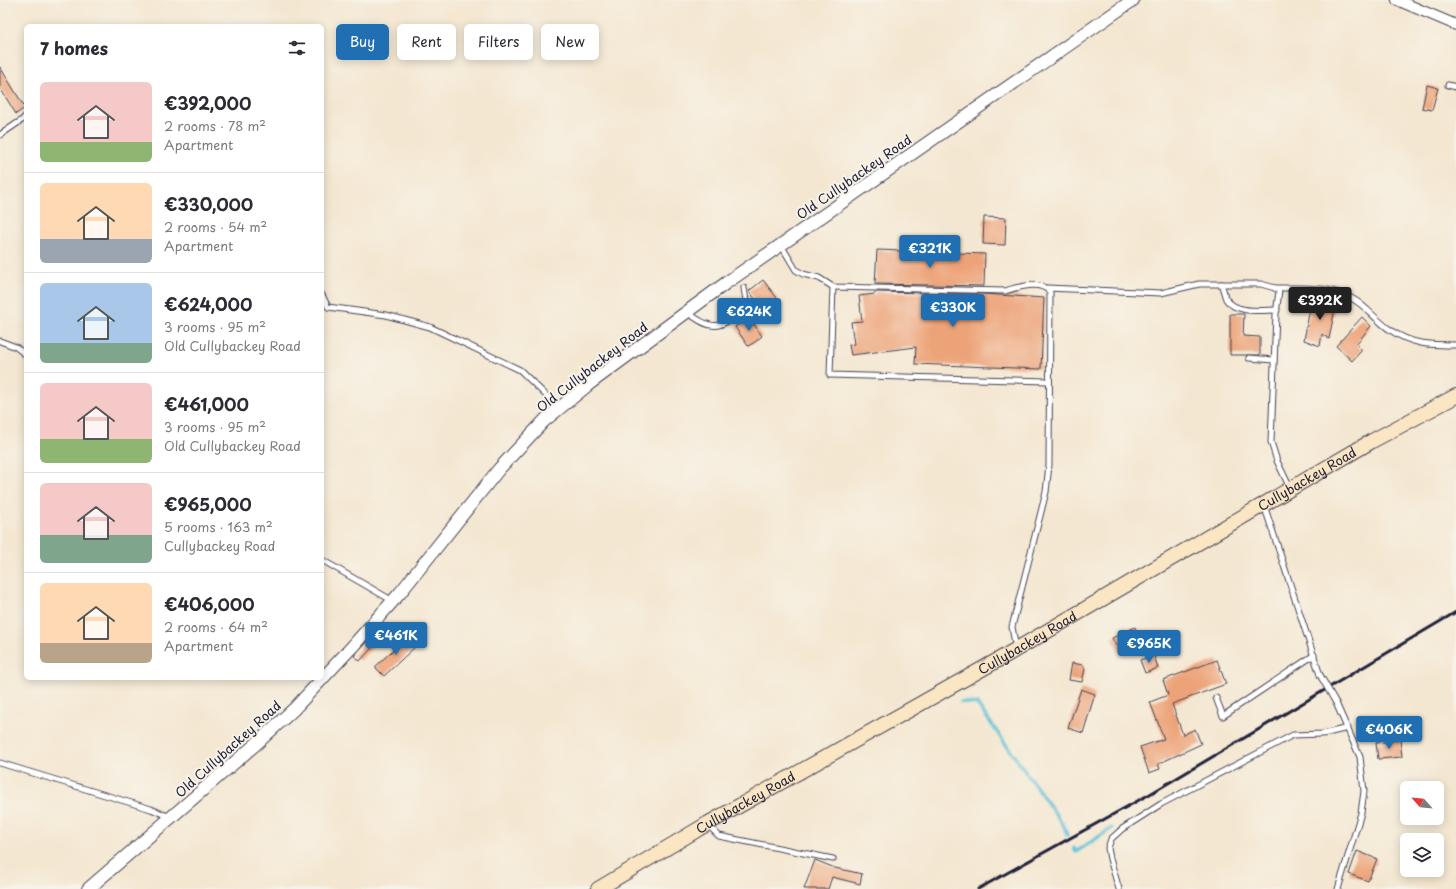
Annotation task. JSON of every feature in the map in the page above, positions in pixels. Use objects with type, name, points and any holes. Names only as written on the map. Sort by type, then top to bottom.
[{"type":"main road","name":"Cullybackey Road","points":[[598,889],[707,824],[1016,650],[1372,441],[1456,396]]},
{"type":"street","name":"Old Cullybackey Road","points":[[324,677],[393,600],[499,469],[545,420],[559,408],[687,312],[1133,0]]},
{"type":"street","points":[[1396,0],[1456,25]]},
{"type":"street","name":"Old Cullybackey Road","points":[[88,889],[256,744],[294,709],[321,680]]},
{"type":"lane","points":[[1448,85],[1456,87]]},
{"type":"lane","points":[[0,135],[24,118]]},
{"type":"lane","points":[[782,245],[796,270],[803,274],[819,278],[833,287],[1005,291],[1024,285],[1041,286],[1047,288],[1161,293],[1199,284],[1261,284],[1275,288],[1318,289],[1352,299],[1364,306],[1388,329],[1416,343],[1456,345]]},
{"type":"lane","points":[[1221,284],[1226,299],[1233,306],[1240,309],[1277,310]]},
{"type":"lane","points":[[833,287],[830,375],[1048,382]]},
{"type":"lane","points":[[687,312],[704,324],[714,327],[725,323],[746,307],[744,288]]},
{"type":"lane","points":[[1016,650],[1012,628],[1046,492],[1049,458],[1048,382],[1050,292],[1047,288]]},
{"type":"lane","points":[[1275,288],[1278,291],[1270,442],[1277,461],[1291,489]]},
{"type":"lane","points":[[324,299],[328,307],[386,315],[430,327],[520,370],[559,408]]},
{"type":"lane","points":[[0,341],[16,347],[24,353]]},
{"type":"lane","points":[[1249,358],[1274,360]]},
{"type":"lane","points":[[1264,504],[1320,675],[1336,703],[1360,757],[1364,791],[1361,813],[1338,889]]},
{"type":"lane","points":[[324,561],[393,600]]},
{"type":"lane","points":[[1216,698],[1223,716],[1314,654]]},
{"type":"lane","points":[[1119,889],[1108,848],[1111,839],[1122,830],[1161,804],[1293,735],[1323,734],[1348,728]]},
{"type":"lane","points":[[0,763],[151,809],[171,817]]},
{"type":"lane","points":[[707,824],[719,836],[833,859]]},
{"type":"building","points":[[0,67],[24,109],[16,114],[0,88]]},
{"type":"building","points":[[1427,85],[1438,88],[1432,110],[1422,108]]},
{"type":"building","points":[[984,217],[1006,218],[1005,245],[983,244]]},
{"type":"building","points":[[877,250],[985,254],[984,286],[875,284]]},
{"type":"building","points":[[763,280],[777,298],[763,309],[749,291]]},
{"type":"building","points":[[875,292],[983,294],[1044,298],[1041,369],[915,364],[916,347],[851,355],[849,345],[854,344],[851,322],[862,321],[859,296],[875,294]]},
{"type":"building","points":[[1312,298],[1336,303],[1329,339],[1322,334],[1320,346],[1304,340]]},
{"type":"building","points":[[1230,314],[1244,314],[1243,336],[1260,337],[1260,355],[1230,355]]},
{"type":"building","points":[[749,317],[762,336],[748,346],[735,327]]},
{"type":"building","points":[[1362,317],[1371,326],[1356,344],[1362,350],[1352,361],[1336,346]]},
{"type":"building","points":[[1135,627],[1141,641],[1119,652],[1112,638]]},
{"type":"building","points":[[376,631],[382,637],[360,661],[354,656]]},
{"type":"building","points":[[409,635],[417,645],[384,676],[375,667]]},
{"type":"building","points":[[1154,656],[1158,668],[1145,673],[1140,660]]},
{"type":"building","points":[[1217,660],[1226,684],[1172,704],[1183,735],[1195,729],[1201,744],[1158,764],[1160,769],[1149,773],[1140,747],[1164,739],[1150,702],[1168,695],[1163,680]]},
{"type":"building","points":[[1072,663],[1083,665],[1085,669],[1082,682],[1069,680]]},
{"type":"building","points":[[1081,689],[1095,694],[1083,733],[1068,728]]},
{"type":"building","points":[[1400,740],[1402,757],[1378,759],[1376,743]]},
{"type":"building","points":[[1357,851],[1377,859],[1368,881],[1349,874]]},
{"type":"building","points":[[815,860],[835,868],[862,874],[860,884],[832,877],[828,889],[804,889]]},
{"type":"waterway","points":[[961,702],[977,704],[1064,826],[1067,835]]},
{"type":"waterway","points":[[1074,848],[1076,852],[1112,828]]},
{"type":"railway","points":[[978,889],[1150,794],[1456,612]]}]
